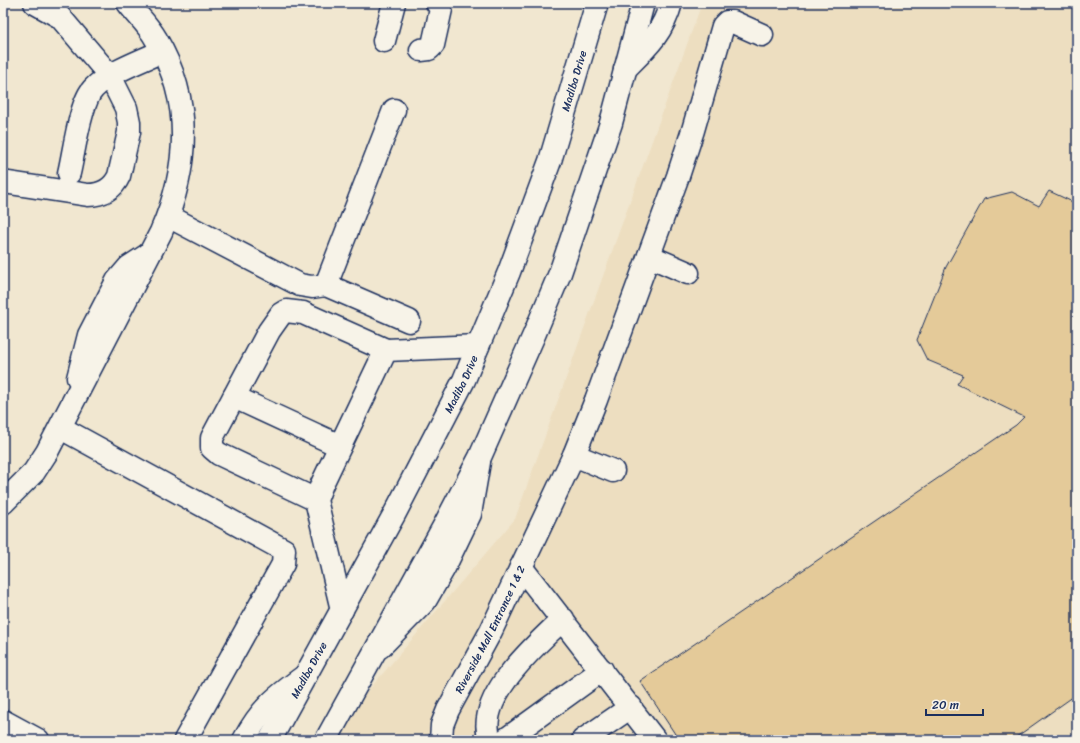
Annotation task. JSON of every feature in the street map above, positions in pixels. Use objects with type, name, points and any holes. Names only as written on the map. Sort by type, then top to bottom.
[{"type":"main road","points":[[3,182],[96,195],[111,188],[116,182],[121,170],[129,132],[129,122],[126,108],[110,76],[60,18],[35,3]]},
{"type":"main road","points":[[3,503],[34,472],[61,428],[151,253],[168,216],[180,179],[183,132],[181,105],[176,84],[156,39],[128,3]]},
{"type":"main road","points":[[384,41],[394,3]]},
{"type":"main road","points":[[421,50],[429,49],[433,45],[441,9],[437,3]]},
{"type":"main road","name":"Madiba Drive","points":[[270,740],[432,444],[464,380],[509,272],[550,160],[597,3]]},
{"type":"main road","points":[[326,740],[444,526],[480,457],[560,273],[611,123],[643,3]]},
{"type":"main road","points":[[625,69],[654,39],[664,24],[671,3]]},
{"type":"main road","name":"Riverside Mall Entrance 1 & 2","points":[[441,740],[442,725],[448,710],[491,631],[574,455],[649,256],[693,130],[724,26],[727,22],[733,22],[762,36]]},
{"type":"main road","points":[[69,173],[85,102],[93,88],[110,76],[162,51]]},
{"type":"main road","points":[[326,285],[394,110]]},
{"type":"main road","points":[[168,216],[300,285],[312,287],[326,285],[409,321]]},
{"type":"main road","points":[[649,256],[688,273]]},
{"type":"main road","points":[[316,500],[213,450],[212,438],[276,319],[286,311],[303,313],[386,350],[478,346]]},
{"type":"main road","points":[[342,610],[316,500],[322,484],[386,350]]},
{"type":"main road","points":[[234,397],[340,446]]},
{"type":"main road","points":[[61,428],[284,550],[283,564],[186,740]]},
{"type":"main road","points":[[574,455],[613,471]]},
{"type":"main road","points":[[521,567],[563,619],[655,740]]},
{"type":"main road","points":[[490,740],[487,726],[491,708],[498,692],[520,663],[563,619]]},
{"type":"main road","points":[[505,740],[602,670]]},
{"type":"main road","points":[[244,740],[253,722],[268,704],[306,675]]},
{"type":"main road","points":[[583,740],[631,707]]},
{"type":"main road","points":[[3,721],[38,740]]},
{"type":"shaded area","points":[[702,3],[1077,3],[1077,740],[326,740],[515,519]]},
{"type":"building","points":[[1049,191],[1077,204],[1077,694],[1012,740],[679,740],[640,681],[1016,425],[1024,417],[957,384],[963,375],[927,360],[917,340],[946,267],[984,199],[1012,192],[1039,206]]}]
